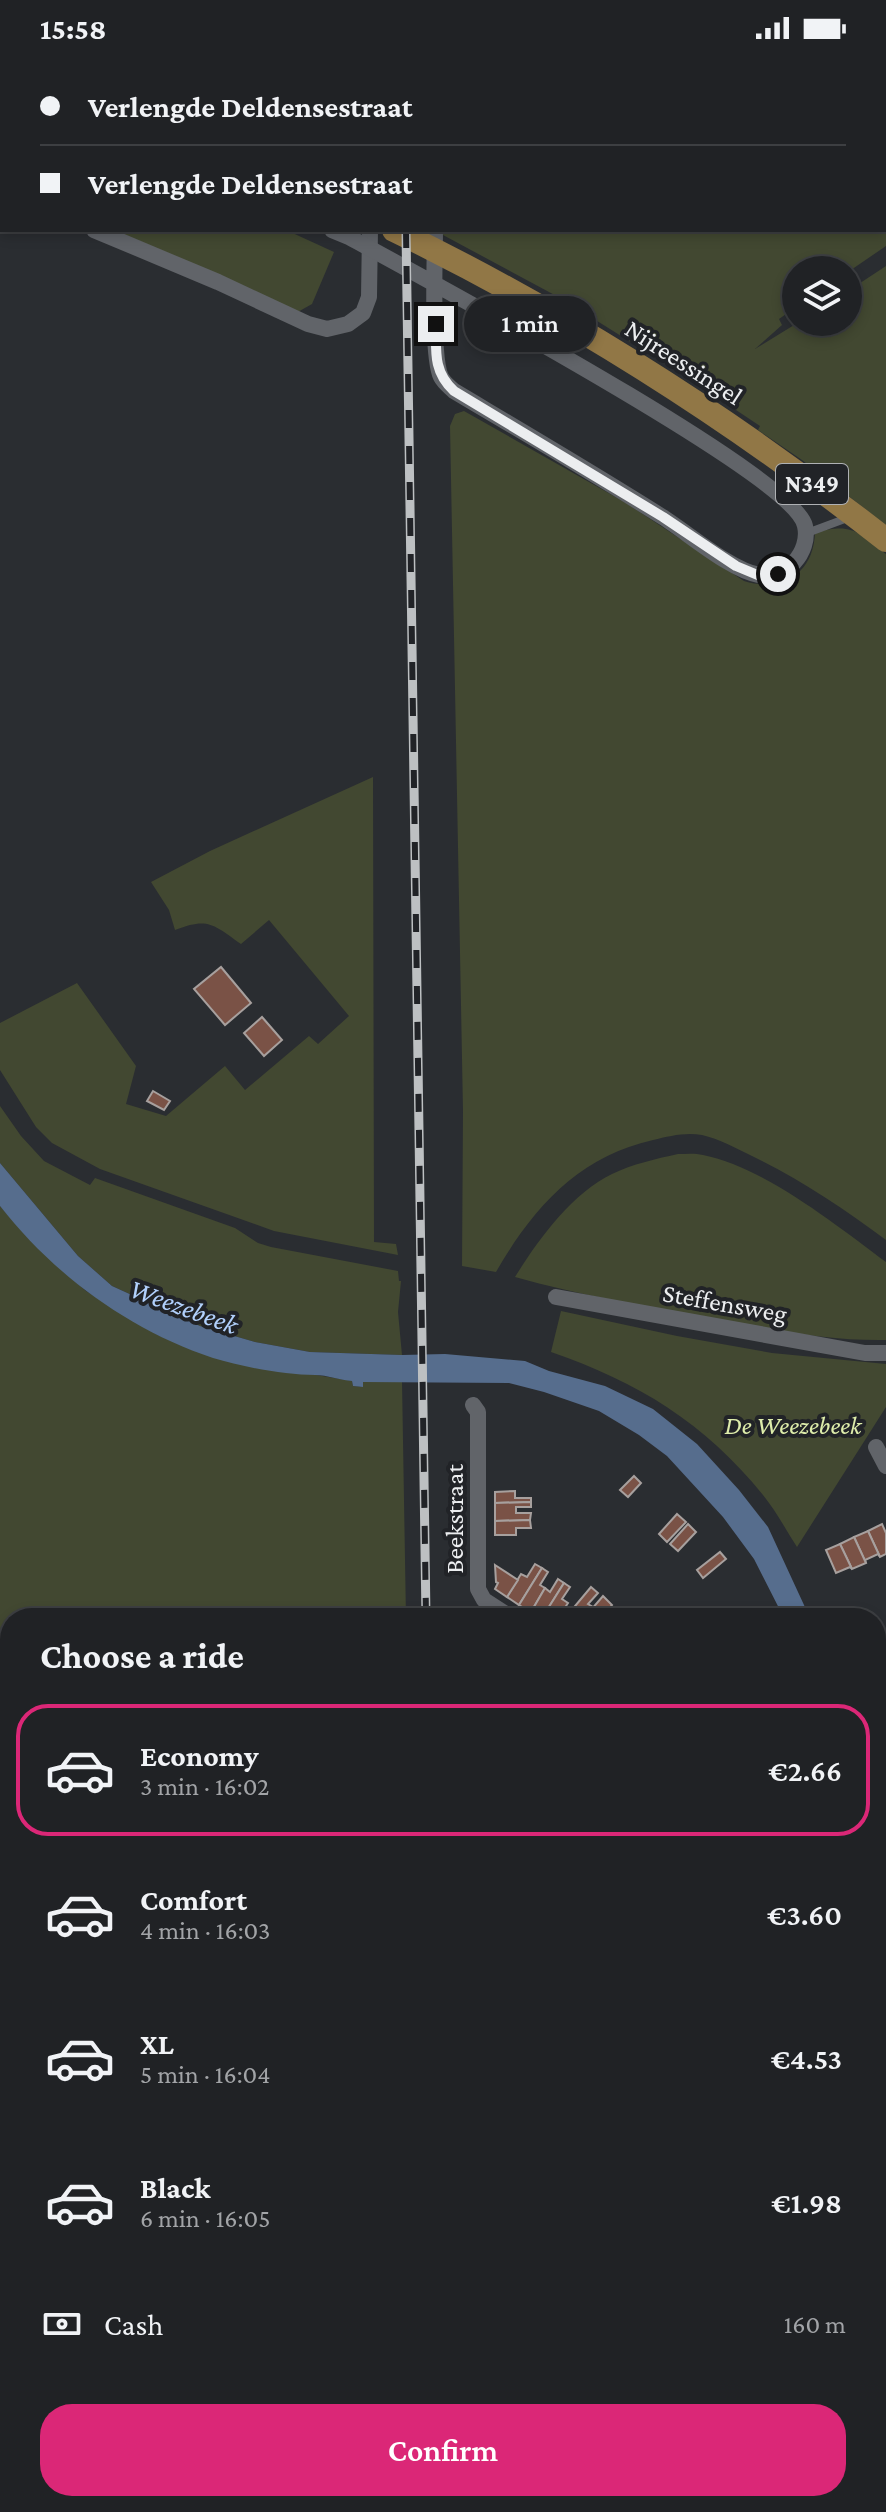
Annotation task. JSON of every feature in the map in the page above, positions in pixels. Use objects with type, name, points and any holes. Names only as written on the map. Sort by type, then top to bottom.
[{"type":"main road","name":"Nijreessingel","points":[[398,232],[461,262],[593,336],[737,430],[886,540]]},
{"type":"street","points":[[99,232],[205,276],[308,324],[327,329],[348,324],[363,313],[369,297],[370,232]]},
{"type":"street","points":[[336,232],[457,296],[673,420],[727,457],[792,506],[805,523],[803,549],[794,564],[778,574],[760,576],[736,566],[663,517],[454,391],[441,377],[438,367],[436,302],[435,232]]},
{"type":"street","name":"Steffensweg","points":[[556,1297],[850,1350],[886,1353]]},
{"type":"street","name":"Beekstraat","points":[[473,1405],[478,1412],[478,1589],[484,1600],[496,1608]]},
{"type":"street","points":[[876,1447],[886,1466]]},
{"type":"lane","points":[[806,533],[855,515]]},
{"type":"green space","points":[[113,232],[290,232],[334,252],[312,304],[296,313]]},
{"type":"green space","points":[[443,232],[886,232],[886,246],[862,262],[862,256],[782,256],[782,317],[779,319],[782,325],[755,349],[782,332],[782,336],[862,336],[862,282],[886,266],[886,525],[758,430],[760,426],[562,299],[443,235]]},
{"type":"green space","points":[[464,411],[626,503],[744,581],[771,584],[794,576],[809,559],[815,532],[828,529],[854,531],[886,554],[886,1240],[821,1195],[770,1165],[715,1139],[684,1134],[626,1148],[580,1172],[542,1207],[496,1272],[462,1266],[463,1111],[450,426],[455,414]]},
{"type":"green space","points":[[373,777],[374,1242],[396,1244],[398,1255],[274,1231],[100,1169],[52,1143],[36,1127],[0,1070],[0,1023],[77,983],[136,1066],[126,1104],[166,1116],[225,1066],[245,1090],[309,1036],[318,1044],[349,1016],[269,920],[241,944],[203,923],[175,930],[169,910],[151,882],[210,851]]},
{"type":"green space","points":[[0,1106],[44,1161],[90,1185],[95,1178],[235,1228],[258,1243],[271,1247],[398,1271],[401,1281],[398,1312],[402,1355],[310,1352],[255,1342],[200,1326],[112,1286],[78,1256],[0,1163]]},
{"type":"green space","points":[[678,1154],[703,1155],[726,1162],[775,1184],[886,1262],[886,1340],[841,1339],[774,1330],[611,1300],[515,1277],[545,1233],[570,1205],[597,1182],[620,1170]]},
{"type":"green space","points":[[0,1206],[29,1239],[86,1291],[158,1335],[215,1358],[352,1381],[353,1386],[363,1387],[362,1382],[402,1381],[406,1608],[0,1608]]},
{"type":"green space","name":"De Weezebeek","points":[[561,1311],[772,1353],[886,1364],[886,1407],[797,1547],[777,1514],[741,1469],[693,1426],[641,1391],[551,1352]]},
{"type":"water","points":[[0,1163],[78,1256],[112,1286],[200,1326],[255,1342],[310,1352],[445,1354],[525,1361],[605,1386],[653,1409],[697,1444],[768,1527],[805,1608],[779,1608],[754,1559],[723,1517],[667,1456],[599,1411],[509,1383],[363,1382],[363,1387],[353,1386],[352,1381],[277,1372],[213,1358],[152,1332],[95,1297],[44,1255],[0,1206]]},
{"type":"building","points":[[221,967],[251,1003],[225,1025],[194,989]]},
{"type":"building","points":[[262,1017],[282,1040],[264,1056],[244,1033]]},
{"type":"building","points":[[153,1091],[170,1101],[164,1110],[147,1101]]},
{"type":"building","points":[[634,1476],[641,1483],[628,1497],[620,1490]]},
{"type":"building","points":[[515,1491],[515,1498],[531,1498],[531,1502],[495,1503],[495,1492]]},
{"type":"building","points":[[531,1502],[531,1507],[516,1507],[516,1513],[531,1513],[530,1520],[495,1521],[495,1503]]},
{"type":"building","points":[[677,1514],[686,1522],[667,1542],[659,1534]]},
{"type":"building","points":[[530,1520],[531,1528],[516,1528],[516,1535],[495,1535],[495,1521]]},
{"type":"building","points":[[688,1524],[696,1532],[678,1551],[670,1544]]},
{"type":"building","points":[[882,1524],[886,1533],[886,1554],[880,1557],[868,1531]]},
{"type":"building","points":[[868,1531],[880,1557],[878,1554],[865,1560],[866,1563],[854,1537]]},
{"type":"building","points":[[854,1537],[866,1563],[852,1569],[840,1544]]},
{"type":"building","points":[[840,1544],[852,1569],[850,1567],[836,1573],[826,1550]]},
{"type":"building","points":[[720,1552],[726,1559],[703,1578],[697,1570]]},
{"type":"building","points":[[535,1564],[542,1568],[519,1605],[507,1597],[521,1574],[527,1577]]},
{"type":"building","points":[[495,1565],[518,1580],[507,1597],[495,1589],[498,1583]]},
{"type":"building","points":[[542,1568],[548,1572],[540,1585],[545,1588],[533,1608],[519,1605]]},
{"type":"building","points":[[558,1579],[564,1583],[548,1608],[533,1608],[545,1588],[550,1592]]},
{"type":"building","points":[[564,1583],[570,1587],[562,1599],[568,1603],[565,1608],[548,1608]]},
{"type":"building","points":[[591,1587],[598,1593],[588,1604],[592,1608],[573,1608]]},
{"type":"building","points":[[603,1596],[612,1605],[609,1608],[593,1608]]},
{"type":"railway","points":[[406,232],[426,1608]]},
{"type":"route","points":[[436,324],[438,367],[441,377],[454,391],[663,517],[736,566],[760,576],[778,574]]},
{"type":"water label","name":"Weezebeek","points":[[184,1306]]}]
